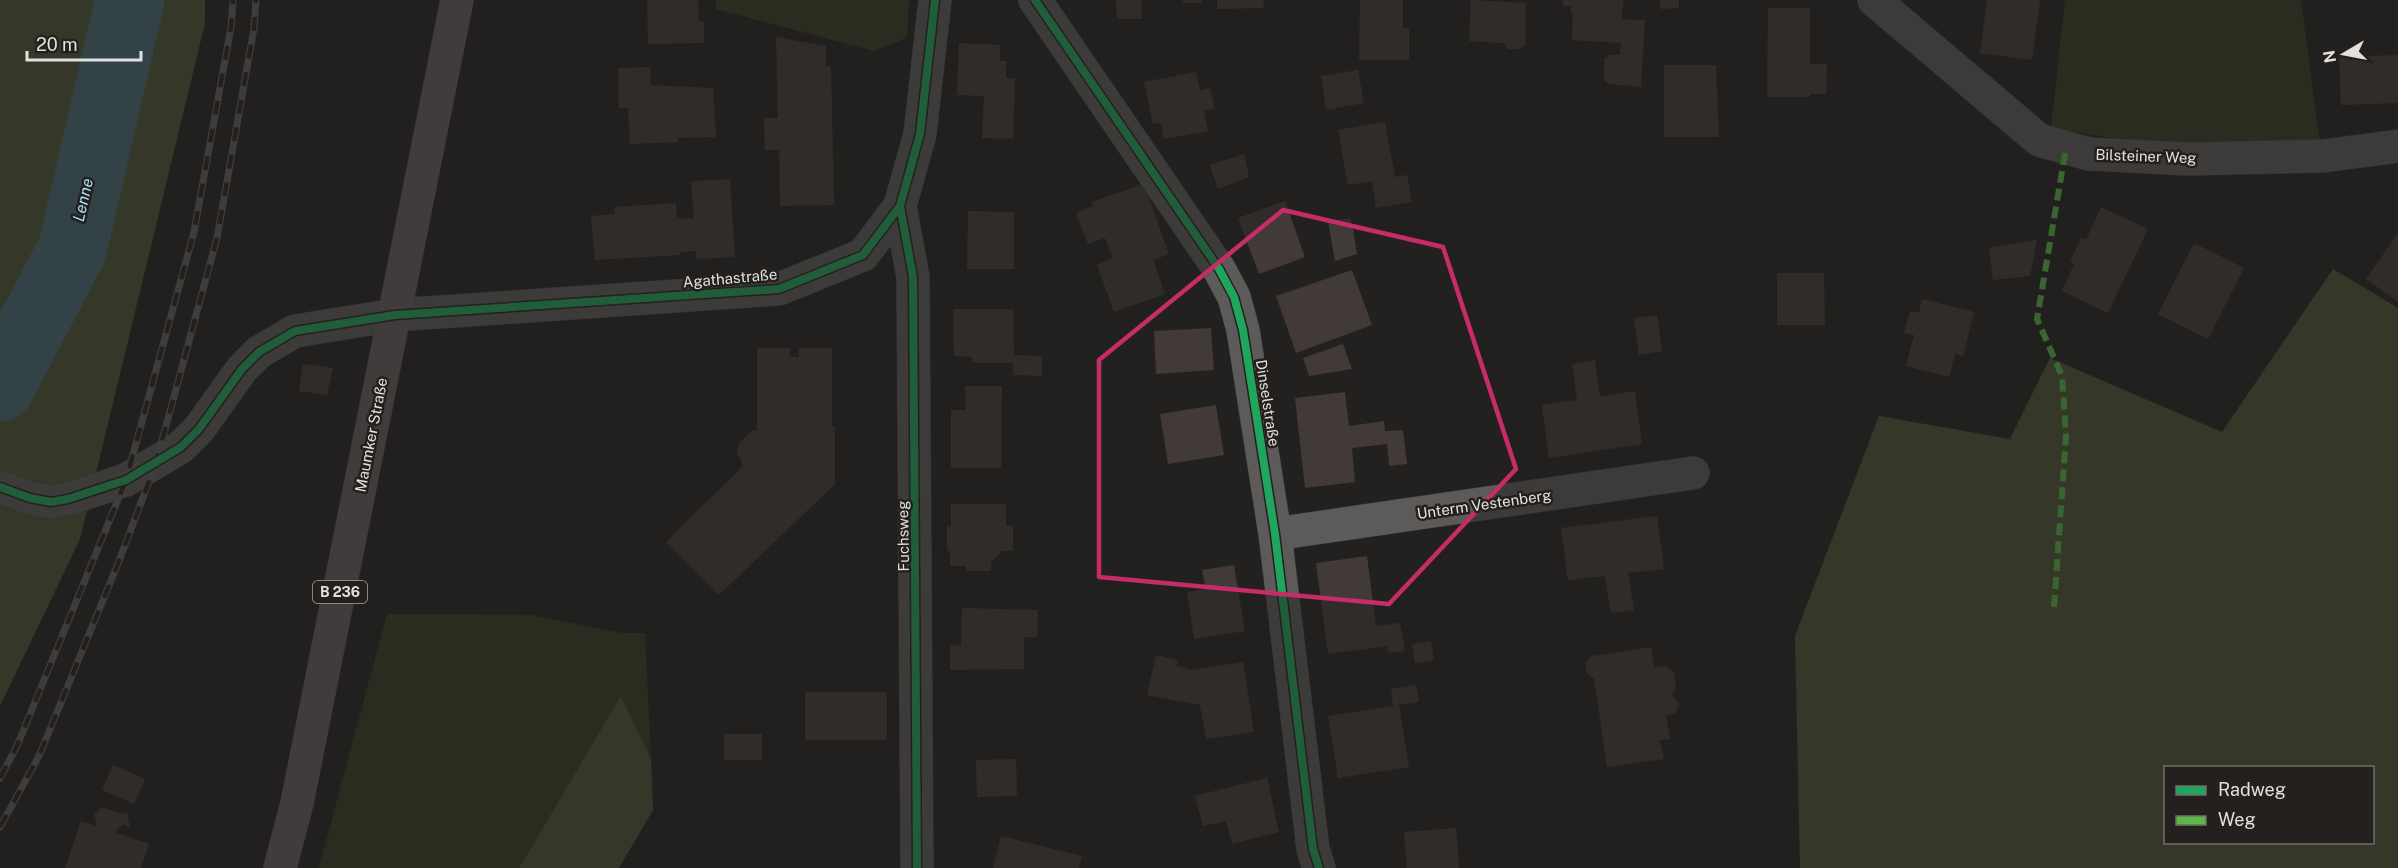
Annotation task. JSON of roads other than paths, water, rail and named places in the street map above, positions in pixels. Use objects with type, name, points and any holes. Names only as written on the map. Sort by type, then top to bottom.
[{"type":"main road","name":"Maumker Straße","points":[[280,868],[297,803],[457,0]]},
{"type":"street","name":"Agathastraße","points":[[0,487],[30,498],[51,502],[68,499],[126,480],[181,447],[199,429],[242,369],[259,352],[295,331],[395,315],[779,289],[863,255],[900,206],[920,134],[935,0]]},
{"type":"street","name":"Dinselstraße","points":[[1035,0],[1219,269],[1234,297],[1243,330],[1275,534],[1313,849],[1319,868]]},
{"type":"street","name":"Bilsteiner Weg","points":[[1874,0],[2039,140],[2081,152],[2188,159],[2323,156],[2398,146]]},
{"type":"street","name":"Fuchsweg","points":[[900,206],[913,277],[917,868]]},
{"type":"street","name":"Unterm Vestenberg","points":[[1275,534],[1693,473]]},
{"type":"waterway","name":"Lenne","points":[[0,387],[72,250],[130,0]]},
{"type":"railway","points":[[0,778],[17,746],[126,480],[194,232],[231,27],[233,0]]},
{"type":"railway","points":[[0,827],[39,756],[117,566],[156,463],[217,238],[254,28],[256,0]]}]
